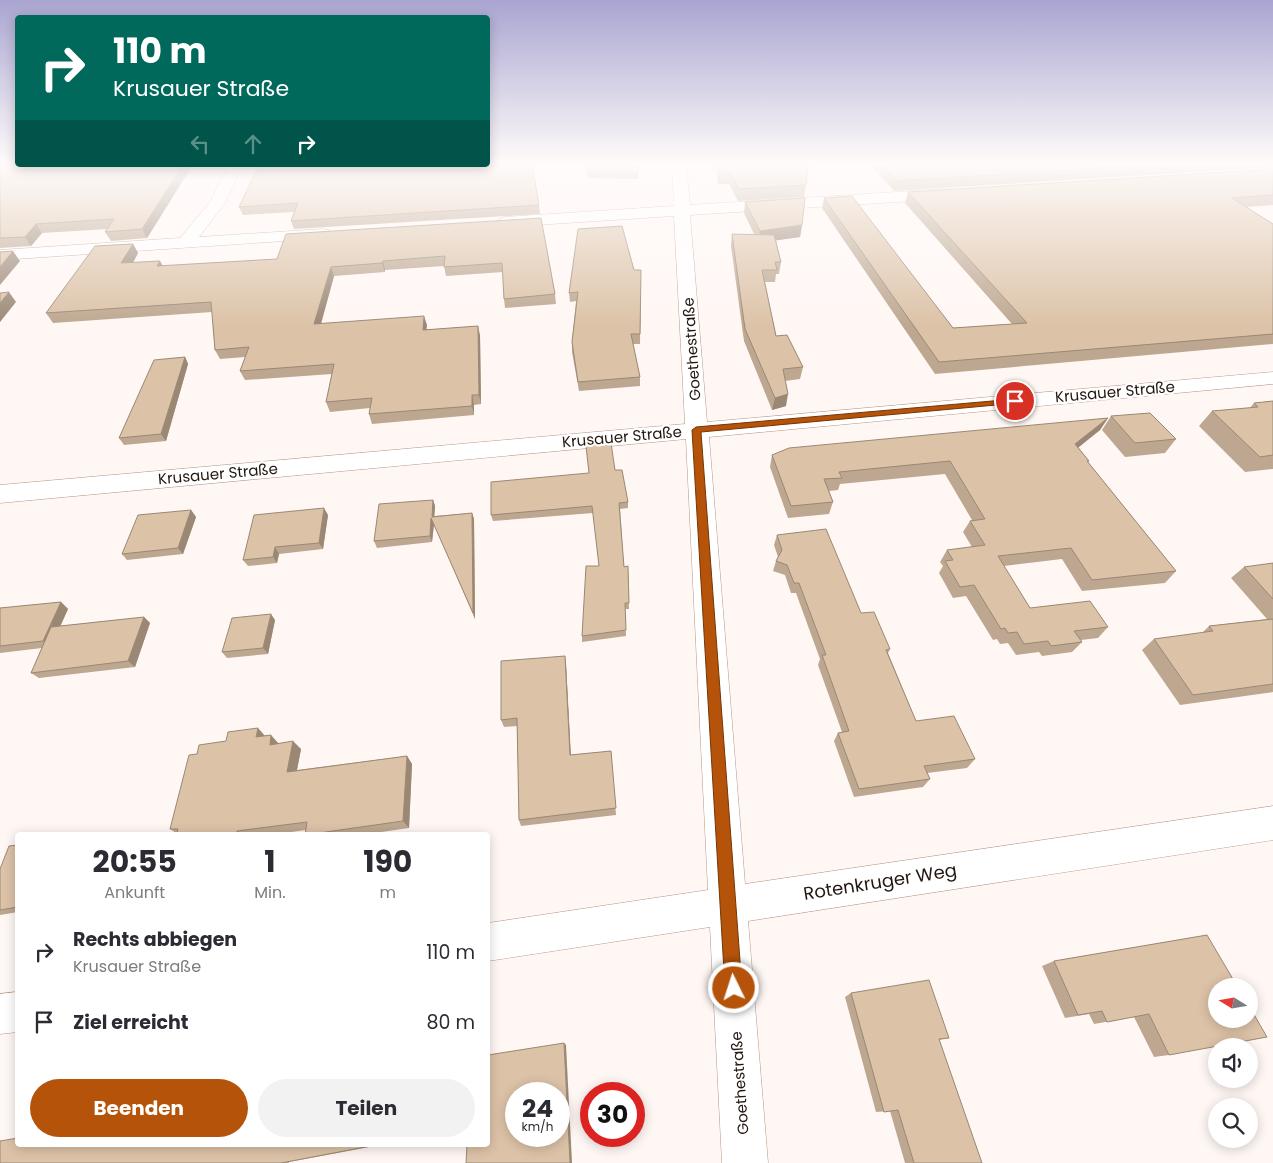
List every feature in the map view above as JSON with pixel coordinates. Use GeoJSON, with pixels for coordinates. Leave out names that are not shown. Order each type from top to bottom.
{"type":"FeatureCollection","features":[{"type":"Feature","properties":{"kind":"street"},"geometry":{"type":"LineString","coordinates":[[186,242],[205,218]]}},
{"type":"Feature","properties":{"kind":"street"},"geometry":{"type":"LineString","coordinates":[[484,224],[572,218]]}},
{"type":"Feature","properties":{"kind":"street","name":"Goethestraße"},"geometry":{"type":"LineString","coordinates":[[683,218],[745,1163]]}},
{"type":"Feature","properties":{"kind":"street"},"geometry":{"type":"LineString","coordinates":[[0,255],[340,233]]}},
{"type":"Feature","properties":{"kind":"street","name":"Krusauer Straße"},"geometry":{"type":"LineString","coordinates":[[0,494],[1273,378]]}},
{"type":"Feature","properties":{"kind":"street","name":"Rotenkruger Weg"},"geometry":{"type":"LineString","coordinates":[[490,942],[1273,824]]}},
{"type":"Feature","properties":{"kind":"street"},"geometry":{"type":"LineString","coordinates":[[0,1014],[15,1012]]}},
{"type":"Feature","properties":{"kind":"building"},"geometry":{"type":"Polygon","coordinates":[[[0,218],[149,218],[142,229],[105,232],[114,219],[36,224],[25,237],[0,238],[0,218]]]}},
{"type":"Feature","properties":{"kind":"building"},"geometry":{"type":"Polygon","coordinates":[[[292,218],[333,218],[291,221],[292,218]]]}},
{"type":"Feature","properties":{"kind":"building"},"geometry":{"type":"Polygon","coordinates":[[[541,218],[555,294],[504,299],[502,263],[444,267],[445,256],[331,267],[314,324],[424,316],[423,330],[478,326],[479,395],[472,395],[472,406],[369,414],[372,398],[326,402],[334,364],[240,371],[249,347],[215,350],[211,302],[46,313],[95,246],[133,244],[121,263],[160,261],[157,266],[277,259],[286,234],[541,218]]]}},
{"type":"Feature","properties":{"kind":"building"},"geometry":{"type":"Polygon","coordinates":[[[753,218],[803,218],[802,225],[760,231],[753,218]]]}},
{"type":"Feature","properties":{"kind":"building"},"geometry":{"type":"Polygon","coordinates":[[[838,218],[869,218],[953,328],[1027,323],[932,218],[1264,218],[1273,224],[1273,334],[939,362],[838,218]]]}},
{"type":"Feature","properties":{"kind":"building"},"geometry":{"type":"Polygon","coordinates":[[[622,226],[634,270],[641,270],[640,334],[631,334],[640,377],[578,382],[572,342],[578,292],[569,293],[578,229],[622,226]]]}},
{"type":"Feature","properties":{"kind":"building"},"geometry":{"type":"Polygon","coordinates":[[[732,234],[774,235],[781,262],[775,262],[777,270],[762,270],[776,336],[787,335],[803,367],[783,369],[788,394],[775,398],[745,329],[732,234]]]}},
{"type":"Feature","properties":{"kind":"building"},"geometry":{"type":"Polygon","coordinates":[[[13,251],[0,267],[0,252],[13,251]]]}},
{"type":"Feature","properties":{"kind":"building"},"geometry":{"type":"Polygon","coordinates":[[[9,292],[0,303],[0,293],[9,292]]]}},
{"type":"Feature","properties":{"kind":"building"},"geometry":{"type":"Polygon","coordinates":[[[185,357],[161,434],[119,438],[154,360],[185,357]]]}},
{"type":"Feature","properties":{"kind":"building"},"geometry":{"type":"Polygon","coordinates":[[[1273,401],[1273,455],[1260,457],[1212,411],[1258,407],[1254,403],[1273,401]]]}},
{"type":"Feature","properties":{"kind":"building"},"geometry":{"type":"Polygon","coordinates":[[[1150,413],[1176,439],[1135,443],[1111,416],[1150,413]]]}},
{"type":"Feature","properties":{"kind":"building"},"geometry":{"type":"Polygon","coordinates":[[[1108,418],[1075,444],[1176,571],[1092,580],[1071,548],[998,556],[1030,608],[1090,601],[1108,627],[1074,631],[1082,642],[1051,646],[1048,641],[1024,644],[1017,632],[1008,633],[1005,628],[1001,629],[974,585],[960,587],[945,561],[953,560],[947,550],[985,545],[970,521],[985,519],[950,461],[839,472],[842,478],[824,479],[833,502],[791,506],[772,455],[789,448],[1108,418]]]}},
{"type":"Feature","properties":{"kind":"building"},"geometry":{"type":"Polygon","coordinates":[[[611,443],[615,470],[622,470],[628,502],[619,503],[624,567],[628,566],[629,603],[625,603],[626,630],[582,636],[586,566],[599,566],[592,506],[491,515],[491,482],[589,473],[586,446],[611,443]]]}},
{"type":"Feature","properties":{"kind":"building"},"geometry":{"type":"Polygon","coordinates":[[[433,500],[432,517],[472,513],[473,613],[431,518],[430,536],[374,541],[379,504],[433,500]]]}},
{"type":"Feature","properties":{"kind":"building"},"geometry":{"type":"Polygon","coordinates":[[[324,508],[319,543],[275,547],[273,557],[243,560],[254,515],[324,508]]]}},
{"type":"Feature","properties":{"kind":"building"},"geometry":{"type":"Polygon","coordinates":[[[191,510],[178,548],[122,554],[138,515],[191,510]]]}},
{"type":"Feature","properties":{"kind":"building"},"geometry":{"type":"Polygon","coordinates":[[[826,529],[861,613],[874,612],[890,649],[886,650],[916,721],[954,716],[975,759],[924,766],[930,779],[859,789],[838,733],[849,731],[822,655],[826,655],[799,583],[794,583],[787,565],[776,561],[782,550],[777,535],[826,529]]]}},
{"type":"Feature","properties":{"kind":"building"},"geometry":{"type":"Polygon","coordinates":[[[1273,563],[1273,599],[1244,567],[1273,563]]]}},
{"type":"Feature","properties":{"kind":"building"},"geometry":{"type":"Polygon","coordinates":[[[61,602],[43,641],[0,646],[0,608],[61,602]]]}},
{"type":"Feature","properties":{"kind":"building"},"geometry":{"type":"Polygon","coordinates":[[[271,614],[263,648],[222,652],[232,618],[271,614]]]}},
{"type":"Feature","properties":{"kind":"building"},"geometry":{"type":"Polygon","coordinates":[[[144,617],[128,661],[31,673],[51,627],[144,617]]]}},
{"type":"Feature","properties":{"kind":"building"},"geometry":{"type":"Polygon","coordinates":[[[1273,619],[1273,684],[1193,695],[1154,639],[1213,631],[1209,626],[1273,619]]]}},
{"type":"Feature","properties":{"kind":"building"},"geometry":{"type":"Polygon","coordinates":[[[565,656],[570,755],[611,751],[616,808],[519,820],[517,718],[501,720],[501,661],[565,656]]]}},
{"type":"Feature","properties":{"kind":"building"},"geometry":{"type":"Polygon","coordinates":[[[258,728],[256,737],[271,735],[270,745],[293,741],[287,772],[407,756],[403,821],[326,832],[305,832],[307,822],[237,832],[177,832],[178,829],[170,829],[189,755],[197,754],[199,745],[226,741],[228,732],[258,728]]]}},
{"type":"Feature","properties":{"kind":"building"},"geometry":{"type":"Polygon","coordinates":[[[15,845],[15,908],[0,910],[0,869],[9,846],[15,845]]]}},
{"type":"Feature","properties":{"kind":"building"},"geometry":{"type":"Polygon","coordinates":[[[1207,935],[1232,978],[1208,978],[1208,1028],[1258,1028],[1258,1022],[1267,1037],[1258,1039],[1208,1038],[1208,1048],[1169,1055],[1149,1014],[1107,1022],[1102,1011],[1078,1015],[1054,961],[1207,935]]]}},
{"type":"Feature","properties":{"kind":"building"},"geometry":{"type":"Polygon","coordinates":[[[929,980],[949,1038],[939,1039],[982,1163],[914,1163],[898,1110],[884,1112],[851,993],[929,980]]]}},
{"type":"Feature","properties":{"kind":"building"},"geometry":{"type":"Polygon","coordinates":[[[564,1043],[566,1082],[505,1082],[505,1147],[569,1147],[570,1163],[466,1163],[467,1147],[490,1147],[490,1055],[564,1043]]]}},
{"type":"Feature","properties":{"kind":"building"},"geometry":{"type":"Polygon","coordinates":[[[15,1138],[15,1147],[365,1147],[281,1163],[0,1163],[0,1141],[15,1138]]]}},
{"type":"Feature","properties":{"kind":"route"},"geometry":{"type":"LineString","coordinates":[[734,988],[696,430],[1015,401]]}}]}
